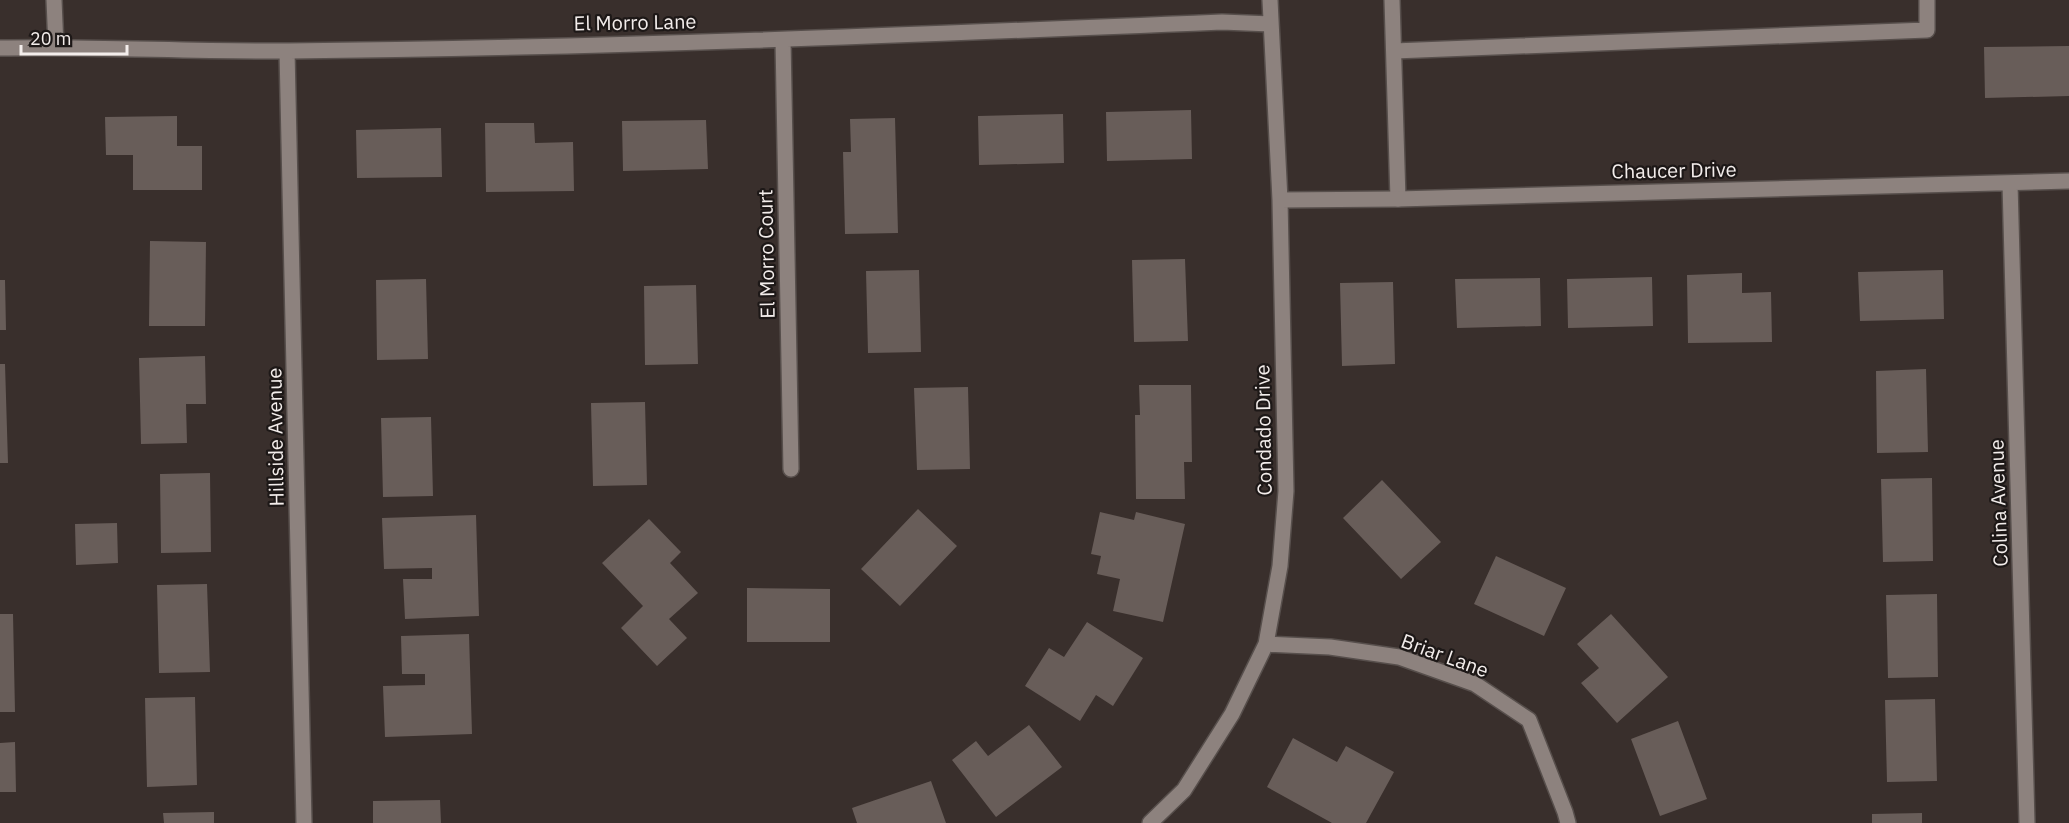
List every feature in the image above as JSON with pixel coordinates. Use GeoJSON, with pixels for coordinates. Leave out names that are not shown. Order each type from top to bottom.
{"type":"FeatureCollection","features":[{"type":"Feature","properties":{"kind":"street"},"geometry":{"type":"LineString","coordinates":[[54,0],[56,47]]}},
{"type":"Feature","properties":{"kind":"street","name":"Condado Drive"},"geometry":{"type":"LineString","coordinates":[[1150,823],[1184,789],[1232,714],[1266,644],[1280,566],[1286,490],[1280,200],[1270,0]]}},
{"type":"Feature","properties":{"kind":"street"},"geometry":{"type":"LineString","coordinates":[[1392,0],[1398,199]]}},
{"type":"Feature","properties":{"kind":"street"},"geometry":{"type":"LineString","coordinates":[[1394,51],[1927,30],[1927,0]]}},
{"type":"Feature","properties":{"kind":"street","name":"El Morro Lane"},"geometry":{"type":"LineString","coordinates":[[0,48],[287,51],[783,40],[1222,22],[1270,24]]}},
{"type":"Feature","properties":{"kind":"street","name":"El Morro Court"},"geometry":{"type":"LineString","coordinates":[[783,40],[791,469]]}},
{"type":"Feature","properties":{"kind":"street","name":"Hillside Avenue"},"geometry":{"type":"LineString","coordinates":[[287,51],[304,823]]}},
{"type":"Feature","properties":{"kind":"street","name":"Chaucer Drive"},"geometry":{"type":"LineString","coordinates":[[1280,200],[1398,199],[2069,181]]}},
{"type":"Feature","properties":{"kind":"street","name":"Colina Avenue"},"geometry":{"type":"LineString","coordinates":[[2010,183],[2027,823]]}},
{"type":"Feature","properties":{"kind":"street","name":"Briar Lane"},"geometry":{"type":"LineString","coordinates":[[1266,644],[1330,646],[1399,657],[1475,684],[1529,720],[1568,823]]}},
{"type":"Feature","properties":{"kind":"building"},"geometry":{"type":"Polygon","coordinates":[[[2069,46],[2069,96],[1985,98],[1984,47],[2069,46]]]}},
{"type":"Feature","properties":{"kind":"building"},"geometry":{"type":"Polygon","coordinates":[[[1191,110],[1192,159],[1107,161],[1106,112],[1191,110]]]}},
{"type":"Feature","properties":{"kind":"building"},"geometry":{"type":"Polygon","coordinates":[[[1063,114],[1064,163],[979,165],[978,116],[1063,114]]]}},
{"type":"Feature","properties":{"kind":"building"},"geometry":{"type":"Polygon","coordinates":[[[177,116],[177,146],[202,146],[202,190],[133,190],[133,155],[106,155],[105,117],[177,116]]]}},
{"type":"Feature","properties":{"kind":"building"},"geometry":{"type":"Polygon","coordinates":[[[895,118],[898,233],[845,234],[843,152],[851,152],[850,119],[895,118]]]}},
{"type":"Feature","properties":{"kind":"building"},"geometry":{"type":"Polygon","coordinates":[[[706,120],[708,169],[623,171],[622,121],[706,120]]]}},
{"type":"Feature","properties":{"kind":"building"},"geometry":{"type":"Polygon","coordinates":[[[485,123],[534,123],[535,143],[573,142],[574,191],[486,192],[485,123]]]}},
{"type":"Feature","properties":{"kind":"building"},"geometry":{"type":"Polygon","coordinates":[[[441,128],[442,177],[357,178],[356,130],[441,128]]]}},
{"type":"Feature","properties":{"kind":"building"},"geometry":{"type":"Polygon","coordinates":[[[150,241],[206,242],[205,326],[149,326],[150,241]]]}},
{"type":"Feature","properties":{"kind":"building"},"geometry":{"type":"Polygon","coordinates":[[[1185,259],[1188,341],[1134,342],[1132,260],[1185,259]]]}},
{"type":"Feature","properties":{"kind":"building"},"geometry":{"type":"Polygon","coordinates":[[[919,270],[921,352],[868,353],[866,271],[919,270]]]}},
{"type":"Feature","properties":{"kind":"building"},"geometry":{"type":"Polygon","coordinates":[[[1943,270],[1944,319],[1860,321],[1858,272],[1943,270]]]}},
{"type":"Feature","properties":{"kind":"building"},"geometry":{"type":"Polygon","coordinates":[[[1742,273],[1742,293],[1771,292],[1772,342],[1688,343],[1687,275],[1742,273]]]}},
{"type":"Feature","properties":{"kind":"building"},"geometry":{"type":"Polygon","coordinates":[[[1652,277],[1653,326],[1568,328],[1567,279],[1652,277]]]}},
{"type":"Feature","properties":{"kind":"building"},"geometry":{"type":"Polygon","coordinates":[[[1540,278],[1541,326],[1457,328],[1455,279],[1540,278]]]}},
{"type":"Feature","properties":{"kind":"building"},"geometry":{"type":"Polygon","coordinates":[[[426,279],[428,359],[377,360],[376,280],[426,279]]]}},
{"type":"Feature","properties":{"kind":"building"},"geometry":{"type":"Polygon","coordinates":[[[0,280],[5,280],[6,330],[0,330],[0,280]]]}},
{"type":"Feature","properties":{"kind":"building"},"geometry":{"type":"Polygon","coordinates":[[[1393,282],[1395,364],[1342,366],[1340,283],[1393,282]]]}},
{"type":"Feature","properties":{"kind":"building"},"geometry":{"type":"Polygon","coordinates":[[[696,285],[698,364],[645,365],[644,286],[696,285]]]}},
{"type":"Feature","properties":{"kind":"building"},"geometry":{"type":"Polygon","coordinates":[[[205,356],[206,404],[186,404],[187,443],[141,444],[139,358],[205,356]]]}},
{"type":"Feature","properties":{"kind":"building"},"geometry":{"type":"Polygon","coordinates":[[[0,364],[5,364],[8,463],[0,463],[0,364]]]}},
{"type":"Feature","properties":{"kind":"building"},"geometry":{"type":"Polygon","coordinates":[[[1926,369],[1928,452],[1877,453],[1876,371],[1926,369]]]}},
{"type":"Feature","properties":{"kind":"building"},"geometry":{"type":"Polygon","coordinates":[[[1139,385],[1191,385],[1192,462],[1184,462],[1185,499],[1136,499],[1135,415],[1140,415],[1139,385]]]}},
{"type":"Feature","properties":{"kind":"building"},"geometry":{"type":"Polygon","coordinates":[[[968,387],[970,469],[917,470],[914,388],[968,387]]]}},
{"type":"Feature","properties":{"kind":"building"},"geometry":{"type":"Polygon","coordinates":[[[645,402],[647,485],[593,486],[591,403],[645,402]]]}},
{"type":"Feature","properties":{"kind":"building"},"geometry":{"type":"Polygon","coordinates":[[[431,417],[433,496],[383,497],[381,418],[431,417]]]}},
{"type":"Feature","properties":{"kind":"building"},"geometry":{"type":"Polygon","coordinates":[[[210,473],[211,552],[161,553],[160,474],[210,473]]]}},
{"type":"Feature","properties":{"kind":"building"},"geometry":{"type":"Polygon","coordinates":[[[1932,478],[1933,561],[1883,562],[1881,479],[1932,478]]]}},
{"type":"Feature","properties":{"kind":"building"},"geometry":{"type":"Polygon","coordinates":[[[1382,480],[1441,542],[1401,579],[1343,518],[1382,480]]]}},
{"type":"Feature","properties":{"kind":"building"},"geometry":{"type":"Polygon","coordinates":[[[918,509],[957,546],[900,606],[861,569],[918,509]]]}},
{"type":"Feature","properties":{"kind":"building"},"geometry":{"type":"Polygon","coordinates":[[[1100,512],[1134,520],[1136,512],[1185,524],[1163,622],[1113,611],[1120,579],[1097,574],[1101,556],[1091,554],[1100,512]]]}},
{"type":"Feature","properties":{"kind":"building"},"geometry":{"type":"Polygon","coordinates":[[[476,515],[479,616],[405,619],[403,579],[432,579],[432,568],[384,569],[382,518],[476,515]]]}},
{"type":"Feature","properties":{"kind":"building"},"geometry":{"type":"Polygon","coordinates":[[[649,519],[681,552],[670,563],[698,593],[669,619],[687,638],[657,666],[621,628],[643,606],[602,563],[649,519]]]}},
{"type":"Feature","properties":{"kind":"building"},"geometry":{"type":"Polygon","coordinates":[[[117,523],[118,563],[76,565],[75,524],[117,523]]]}},
{"type":"Feature","properties":{"kind":"building"},"geometry":{"type":"Polygon","coordinates":[[[1496,556],[1566,588],[1544,636],[1474,604],[1496,556]]]}},
{"type":"Feature","properties":{"kind":"building"},"geometry":{"type":"Polygon","coordinates":[[[207,584],[210,672],[159,673],[157,585],[207,584]]]}},
{"type":"Feature","properties":{"kind":"building"},"geometry":{"type":"Polygon","coordinates":[[[747,588],[830,589],[830,642],[747,642],[747,588]]]}},
{"type":"Feature","properties":{"kind":"building"},"geometry":{"type":"Polygon","coordinates":[[[1937,594],[1938,677],[1888,678],[1886,595],[1937,594]]]}},
{"type":"Feature","properties":{"kind":"building"},"geometry":{"type":"Polygon","coordinates":[[[0,614],[13,614],[15,712],[0,712],[0,614]]]}},
{"type":"Feature","properties":{"kind":"building"},"geometry":{"type":"Polygon","coordinates":[[[1611,614],[1668,677],[1617,723],[1581,683],[1599,668],[1577,644],[1611,614]]]}},
{"type":"Feature","properties":{"kind":"building"},"geometry":{"type":"Polygon","coordinates":[[[1087,622],[1143,658],[1113,706],[1096,695],[1080,721],[1025,686],[1049,648],[1064,657],[1087,622]]]}},
{"type":"Feature","properties":{"kind":"building"},"geometry":{"type":"Polygon","coordinates":[[[469,634],[472,734],[385,737],[383,686],[425,685],[425,674],[402,674],[401,636],[469,634]]]}},
{"type":"Feature","properties":{"kind":"building"},"geometry":{"type":"Polygon","coordinates":[[[195,697],[197,785],[147,787],[145,698],[195,697]]]}},
{"type":"Feature","properties":{"kind":"building"},"geometry":{"type":"Polygon","coordinates":[[[1935,699],[1937,781],[1887,782],[1885,700],[1935,699]]]}},
{"type":"Feature","properties":{"kind":"building"},"geometry":{"type":"Polygon","coordinates":[[[1678,721],[1707,799],[1660,816],[1631,739],[1678,721]]]}},
{"type":"Feature","properties":{"kind":"building"},"geometry":{"type":"Polygon","coordinates":[[[1029,725],[1062,767],[996,817],[952,760],[976,741],[988,756],[1029,725]]]}},
{"type":"Feature","properties":{"kind":"building"},"geometry":{"type":"Polygon","coordinates":[[[1293,738],[1337,762],[1346,746],[1394,772],[1366,823],[1332,823],[1267,787],[1293,738]]]}},
{"type":"Feature","properties":{"kind":"building"},"geometry":{"type":"Polygon","coordinates":[[[15,742],[16,792],[0,792],[0,743],[15,742]]]}},
{"type":"Feature","properties":{"kind":"building"},"geometry":{"type":"Polygon","coordinates":[[[931,781],[946,823],[857,823],[852,808],[931,781]]]}},
{"type":"Feature","properties":{"kind":"building"},"geometry":{"type":"Polygon","coordinates":[[[440,800],[441,823],[373,823],[373,801],[440,800]]]}},
{"type":"Feature","properties":{"kind":"building"},"geometry":{"type":"Polygon","coordinates":[[[214,812],[214,823],[164,823],[163,813],[214,812]]]}},
{"type":"Feature","properties":{"kind":"building"},"geometry":{"type":"Polygon","coordinates":[[[1922,813],[1922,823],[1872,823],[1872,814],[1922,813]]]}}]}
